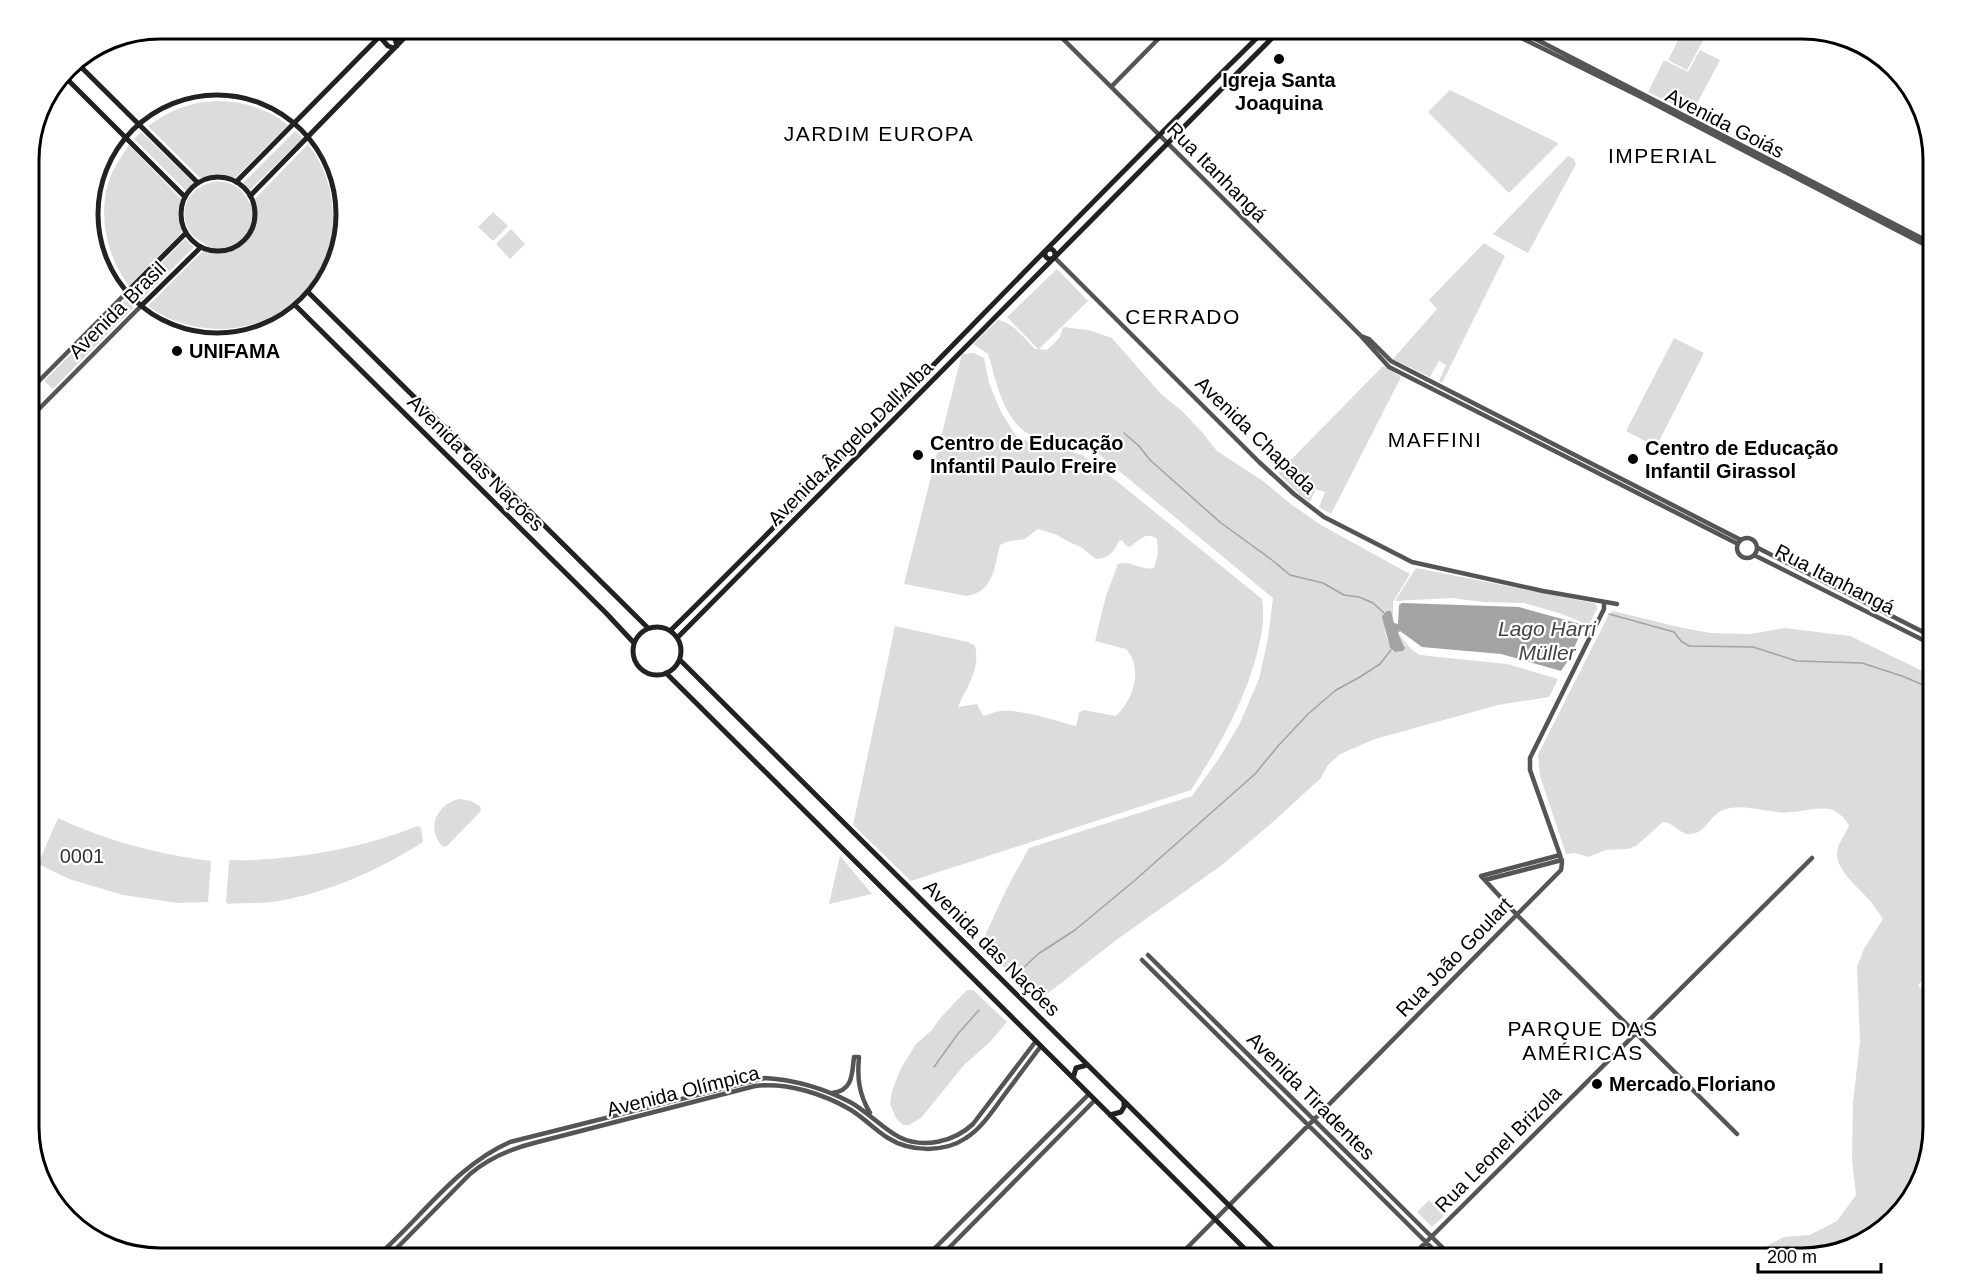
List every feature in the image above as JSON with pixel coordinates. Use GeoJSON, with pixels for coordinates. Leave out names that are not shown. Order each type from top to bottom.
{"type":"FeatureCollection","features":[{"type":"Feature","properties":{"kind":"main road"},"geometry":{"type":"LineString","coordinates":[[236,182],[378,39]]}},
{"type":"Feature","properties":{"kind":"main road"},"geometry":{"type":"LineString","coordinates":[[382,39],[388,46],[396,47]]}},
{"type":"Feature","properties":{"kind":"main road"},"geometry":{"type":"LineString","coordinates":[[395,39],[396,47]]}},
{"type":"Feature","properties":{"kind":"main road"},"geometry":{"type":"LineString","coordinates":[[250,196],[404,39]]}},
{"type":"Feature","properties":{"kind":"main road"},"geometry":{"type":"LineString","coordinates":[[1159,136],[1256,39]]}},
{"type":"Feature","properties":{"kind":"main road"},"geometry":{"type":"LineString","coordinates":[[1167,144],[1270,39]]}},
{"type":"Feature","properties":{"kind":"main road"},"geometry":{"type":"LineString","coordinates":[[82,68],[198,183]]}},
{"type":"Feature","properties":{"kind":"main road"},"geometry":{"type":"LineString","coordinates":[[69,81],[185,196]]}},
{"type":"Feature","properties":{"kind":"main road"},"geometry":{"type":"LineString","coordinates":[[208,96],[249,99],[295,122],[309,135],[328,168],[333,182],[337,214],[330,253],[322,271],[308,292],[295,305],[271,321],[255,328],[218,333],[183,328],[163,320],[141,306],[115,276],[106,259],[100,241],[97,215],[101,184],[107,165],[125,137],[138,124],[167,105],[208,96]]}},
{"type":"Feature","properties":{"kind":"main road","name":"Avenida Ângelo Dall'Alba"},"geometry":{"type":"LineString","coordinates":[[671,630],[1159,136]]}},
{"type":"Feature","properties":{"kind":"main road","name":"Avenida Ângelo Dall'Alba"},"geometry":{"type":"LineString","coordinates":[[678,637],[1167,144]]}},
{"type":"Feature","properties":{"kind":"main road"},"geometry":{"type":"LineString","coordinates":[[219,177],[236,182],[250,196],[254,206],[253,227],[244,241],[235,248],[212,251],[201,247],[186,234],[181,222],[181,209],[185,196],[198,183],[210,178],[219,177]]}},
{"type":"Feature","properties":{"kind":"main road","name":"Avenida Brasil"},"geometry":{"type":"LineString","coordinates":[[127,292],[186,234]]}},
{"type":"Feature","properties":{"kind":"main road","name":"Avenida Brasil"},"geometry":{"type":"LineString","coordinates":[[141,306],[201,247]]}},
{"type":"Feature","properties":{"kind":"main road"},"geometry":{"type":"LineString","coordinates":[[1047,250],[1045,253],[1047,257],[1054,257]]}},
{"type":"Feature","properties":{"kind":"main road","name":"Avenida das Nações"},"geometry":{"type":"LineString","coordinates":[[308,292],[648,628]]}},
{"type":"Feature","properties":{"kind":"main road","name":"Avenida das Nações"},"geometry":{"type":"LineString","coordinates":[[295,305],[634,643]]}},
{"type":"Feature","properties":{"kind":"main road"},"geometry":{"type":"LineString","coordinates":[[660,626],[671,630],[678,637],[682,648],[680,660],[672,670],[666,673],[658,675],[643,670],[634,658],[634,643],[639,634],[648,628],[660,626]]}},
{"type":"Feature","properties":{"kind":"main road","name":"Avenida das Nações"},"geometry":{"type":"LineString","coordinates":[[680,660],[1272,1248]]}},
{"type":"Feature","properties":{"kind":"main road","name":"Avenida das Nações"},"geometry":{"type":"LineString","coordinates":[[666,673],[1244,1248]]}},
{"type":"Feature","properties":{"kind":"main road"},"geometry":{"type":"LineString","coordinates":[[1073,1078],[1076,1068],[1087,1065]]}},
{"type":"Feature","properties":{"kind":"main road"},"geometry":{"type":"LineString","coordinates":[[1110,1115],[1123,1110],[1124,1101]]}},
{"type":"Feature","properties":{"kind":"street","name":"Rua Itanhangá"},"geometry":{"type":"LineString","coordinates":[[1063,39],[1361,336],[1369,339],[1391,361],[1739,542]]}},
{"type":"Feature","properties":{"kind":"street"},"geometry":{"type":"LineString","coordinates":[[1111,87],[1158,39]]}},
{"type":"Feature","properties":{"kind":"street","name":"Avenida Goiás"},"geometry":{"type":"LineString","coordinates":[[1523,39],[1641,97],[1923,243]]}},
{"type":"Feature","properties":{"kind":"street","name":"Avenida Goiás"},"geometry":{"type":"LineString","coordinates":[[1535,39],[1923,238]]}},
{"type":"Feature","properties":{"kind":"street","name":"Avenida Chapada"},"geometry":{"type":"LineString","coordinates":[[1054,257],[1256,458],[1294,494],[1324,516],[1412,562],[1617,604],[1604,609]]}},
{"type":"Feature","properties":{"kind":"street","name":"Avenida Brasil"},"geometry":{"type":"LineString","coordinates":[[39,382],[127,292]]}},
{"type":"Feature","properties":{"kind":"street","name":"Avenida Brasil"},"geometry":{"type":"LineString","coordinates":[[39,409],[141,306]]}},
{"type":"Feature","properties":{"kind":"street"},"geometry":{"type":"LineString","coordinates":[[1751,538],[1756,542],[1758,548],[1754,555],[1748,558],[1741,556],[1738,552],[1739,542],[1751,538]]}},
{"type":"Feature","properties":{"kind":"street","name":"Rua Itanhangá"},"geometry":{"type":"LineString","coordinates":[[1758,548],[1923,631]]}},
{"type":"Feature","properties":{"kind":"street","name":"Rua Itanhangá"},"geometry":{"type":"LineString","coordinates":[[1754,555],[1923,640]]}},
{"type":"Feature","properties":{"kind":"street"},"geometry":{"type":"LineString","coordinates":[[1597,601],[1600,606],[1598,619]]}},
{"type":"Feature","properties":{"kind":"street"},"geometry":{"type":"LineString","coordinates":[[1604,602],[1604,609],[1530,758],[1530,770],[1561,858],[1483,878],[1517,915],[1737,1134]]}},
{"type":"Feature","properties":{"kind":"street","name":"Rua João Goulart"},"geometry":{"type":"LineString","coordinates":[[1187,1248],[1561,870],[1561,858]]}},
{"type":"Feature","properties":{"kind":"street","name":"Rua Leonel Brizola"},"geometry":{"type":"LineString","coordinates":[[1420,1248],[1812,858]]}},
{"type":"Feature","properties":{"kind":"street","name":"Avenida Tiradentes"},"geometry":{"type":"LineString","coordinates":[[1148,955],[1443,1248]]}},
{"type":"Feature","properties":{"kind":"street","name":"Avenida Tiradentes"},"geometry":{"type":"LineString","coordinates":[[1142,960],[1432,1248]]}},
{"type":"Feature","properties":{"kind":"street","name":"Avenida Olímpica"},"geometry":{"type":"LineString","coordinates":[[385,1248],[471,1165],[495,1148],[510,1142],[765,1078],[793,1081],[831,1093],[871,1115],[898,1137],[910,1141],[937,1142],[961,1134],[980,1117],[1038,1044]]}},
{"type":"Feature","properties":{"kind":"street","name":"Avenida Olímpica"},"geometry":{"type":"LineString","coordinates":[[397,1248],[470,1174],[500,1154],[534,1143],[755,1086],[788,1087],[828,1099],[850,1110],[887,1138],[906,1146],[934,1148],[954,1144],[966,1139],[979,1127],[1038,1044]]}},
{"type":"Feature","properties":{"kind":"street","name":"Avenida Olímpica"},"geometry":{"type":"LineString","coordinates":[[831,1093],[844,1089],[851,1081],[856,1057],[859,1089],[871,1115]]}},
{"type":"Feature","properties":{"kind":"street"},"geometry":{"type":"LineString","coordinates":[[935,1248],[1089,1094]]}},
{"type":"Feature","properties":{"kind":"street"},"geometry":{"type":"LineString","coordinates":[[949,1248],[1095,1100]]}},
{"type":"Feature","properties":{"kind":"green space"},"geometry":{"type":"Polygon","coordinates":[[[1679,39],[1704,39],[1687,70],[1668,60],[1679,39]]]}},
{"type":"Feature","properties":{"kind":"green space"},"geometry":{"type":"Polygon","coordinates":[[[1700,50],[1720,60],[1692,113],[1648,92],[1664,60],[1688,72],[1700,50]]]}},
{"type":"Feature","properties":{"kind":"green space"},"geometry":{"type":"Polygon","coordinates":[[[1450,90],[1558,144],[1509,193],[1428,112],[1450,90]]]}},
{"type":"Feature","properties":{"kind":"green space"},"geometry":{"type":"Polygon","coordinates":[[[217,101],[236,102],[255,107],[288,125],[235,178],[220,174],[200,178],[148,126],[164,115],[181,108],[217,101]]]}},
{"type":"Feature","properties":{"kind":"green space"},"geometry":{"type":"Polygon","coordinates":[[[295,131],[303,138],[250,190],[243,183],[295,131]]]}},
{"type":"Feature","properties":{"kind":"green space"},"geometry":{"type":"Polygon","coordinates":[[[141,132],[194,183],[186,191],[134,139],[141,132]]]}},
{"type":"Feature","properties":{"kind":"green space"},"geometry":{"type":"Polygon","coordinates":[[[308,144],[325,174],[332,206],[331,237],[321,266],[304,292],[280,312],[251,325],[216,329],[180,323],[148,306],[208,246],[190,232],[185,217],[186,204],[193,193],[203,185],[216,182],[229,183],[241,190],[250,204],[308,144]]]}},
{"type":"Feature","properties":{"kind":"green space"},"geometry":{"type":"Polygon","coordinates":[[[129,145],[181,199],[178,214],[182,233],[129,286],[111,251],[104,213],[109,181],[129,145]]]}},
{"type":"Feature","properties":{"kind":"green space"},"geometry":{"type":"Polygon","coordinates":[[[1568,156],[1574,159],[1576,164],[1528,253],[1493,234],[1568,156]]]}},
{"type":"Feature","properties":{"kind":"green space"},"geometry":{"type":"Polygon","coordinates":[[[493,212],[508,226],[493,241],[478,227],[493,212]]]}},
{"type":"Feature","properties":{"kind":"green space"},"geometry":{"type":"Polygon","coordinates":[[[511,229],[525,244],[510,259],[496,244],[511,229]]]}},
{"type":"Feature","properties":{"kind":"green space"},"geometry":{"type":"Polygon","coordinates":[[[185,239],[194,247],[142,299],[133,291],[185,239]]]}},
{"type":"Feature","properties":{"kind":"green space"},"geometry":{"type":"Polygon","coordinates":[[[1484,243],[1505,256],[1442,383],[1439,381],[1446,365],[1439,361],[1430,377],[1393,359],[1437,309],[1429,300],[1484,243]]]}},
{"type":"Feature","properties":{"kind":"green space"},"geometry":{"type":"Polygon","coordinates":[[[1057,269],[1088,301],[1039,349],[1047,350],[1060,337],[1063,327],[1088,330],[1112,338],[1161,394],[1182,411],[1217,451],[1263,481],[1321,525],[1410,574],[1393,602],[1393,620],[1391,611],[1385,625],[1391,650],[1403,651],[1405,646],[1398,633],[1412,650],[1420,655],[1507,664],[1558,679],[1549,697],[1498,705],[1375,739],[1340,754],[1328,765],[1321,778],[1222,865],[1119,938],[1038,1001],[983,946],[982,942],[1029,848],[1192,796],[1218,760],[1239,725],[1259,679],[1268,638],[1273,598],[1090,447],[1044,440],[1020,428],[1012,418],[1000,393],[988,354],[973,344],[998,320],[1014,328],[1035,349],[1038,349],[1007,317],[1057,269]]]}},
{"type":"Feature","properties":{"kind":"green space"},"geometry":{"type":"Polygon","coordinates":[[[126,299],[134,307],[53,389],[44,381],[126,299]]]}},
{"type":"Feature","properties":{"kind":"green space"},"geometry":{"type":"Polygon","coordinates":[[[1674,338],[1704,353],[1656,447],[1626,431],[1674,338]]]}},
{"type":"Feature","properties":{"kind":"green space"},"geometry":{"type":"Polygon","coordinates":[[[974,353],[984,358],[989,383],[1000,410],[1016,436],[1040,447],[1082,455],[1119,483],[1262,599],[1262,626],[1252,672],[1238,707],[1221,741],[1191,790],[911,881],[853,825],[895,626],[968,642],[975,646],[974,671],[958,707],[977,704],[983,716],[999,711],[1019,712],[1076,726],[1079,713],[1083,710],[1116,716],[1127,702],[1135,675],[1131,657],[1126,649],[1095,641],[1106,596],[1118,564],[1127,563],[1149,569],[1154,568],[1158,554],[1157,539],[1146,536],[1130,547],[1126,546],[1122,540],[1119,541],[1110,554],[1096,559],[1081,547],[1055,534],[1038,529],[1025,539],[1000,545],[988,584],[976,593],[967,596],[904,584],[962,354],[974,353]]]}},
{"type":"Feature","properties":{"kind":"green space"},"geometry":{"type":"Polygon","coordinates":[[[1383,366],[1401,377],[1331,514],[1319,507],[1325,492],[1316,489],[1310,502],[1278,473],[1383,366]]]}},
{"type":"Feature","properties":{"kind":"green space"},"geometry":{"type":"Polygon","coordinates":[[[1416,568],[1594,603],[1597,609],[1588,627],[1562,614],[1524,603],[1483,602],[1452,598],[1395,601],[1416,568]]]}},
{"type":"Feature","properties":{"kind":"green space"},"geometry":{"type":"Polygon","coordinates":[[[1613,611],[1710,633],[1751,634],[1784,628],[1850,636],[1923,671],[1923,979],[1918,986],[1923,990],[1923,1135],[1921,1151],[1911,1181],[1893,1207],[1869,1228],[1841,1242],[1818,1247],[1763,1248],[1784,1237],[1810,1235],[1837,1221],[1856,1195],[1852,1159],[1853,1102],[1860,1042],[1857,967],[1864,949],[1883,919],[1872,903],[1844,873],[1837,859],[1838,849],[1849,825],[1838,813],[1828,809],[1775,812],[1740,807],[1719,812],[1696,833],[1684,833],[1663,822],[1636,846],[1628,849],[1606,850],[1588,857],[1575,853],[1566,854],[1540,776],[1538,755],[1609,614],[1613,611]]]}},
{"type":"Feature","properties":{"kind":"green space"},"geometry":{"type":"Polygon","coordinates":[[[460,799],[480,806],[481,811],[447,846],[443,847],[435,832],[436,818],[445,806],[460,799]]]}},
{"type":"Feature","properties":{"kind":"green space","name":"0001"},"geometry":{"type":"Polygon","coordinates":[[[58,818],[133,846],[211,861],[208,902],[178,903],[123,895],[69,879],[39,864],[58,818]]]}},
{"type":"Feature","properties":{"kind":"green space"},"geometry":{"type":"Polygon","coordinates":[[[418,826],[421,828],[423,842],[386,863],[345,882],[303,896],[282,900],[261,903],[228,904],[226,902],[230,860],[275,859],[337,850],[378,840],[418,826]]]}},
{"type":"Feature","properties":{"kind":"green space"},"geometry":{"type":"Polygon","coordinates":[[[840,856],[872,894],[829,904],[840,856]]]}},
{"type":"Feature","properties":{"kind":"green space"},"geometry":{"type":"Polygon","coordinates":[[[967,990],[973,990],[1007,1022],[990,1042],[964,1065],[921,1118],[909,1125],[903,1125],[896,1118],[890,1104],[892,1091],[901,1068],[916,1044],[932,1030],[967,990]]]}},
{"type":"Feature","properties":{"kind":"green space"},"geometry":{"type":"Polygon","coordinates":[[[1429,1200],[1444,1216],[1432,1227],[1417,1212],[1429,1200]]]}},
{"type":"Feature","properties":{"kind":"water","name":"Lago Harri Müller"},"geometry":{"type":"Polygon","coordinates":[[[1402,603],[1519,607],[1580,624],[1583,628],[1561,671],[1501,654],[1422,647],[1400,631],[1398,633],[1405,648],[1403,651],[1395,652],[1390,648],[1382,616],[1387,611],[1391,611],[1394,623],[1398,624],[1399,605],[1402,603]]]}},
{"type":"Feature","properties":{"kind":"waterway"},"geometry":{"type":"LineString","coordinates":[[1124,433],[1150,460],[1221,523],[1290,575],[1323,583],[1344,595],[1359,597],[1373,603],[1384,613]]}},
{"type":"Feature","properties":{"kind":"waterway"},"geometry":{"type":"LineString","coordinates":[[1609,614],[1674,632],[1681,641],[1689,646],[1753,647],[1797,661],[1862,663],[1923,686]]}},
{"type":"Feature","properties":{"kind":"waterway"},"geometry":{"type":"LineString","coordinates":[[1019,972],[1038,954],[1075,930],[1134,881],[1255,774],[1308,714],[1336,690],[1380,664],[1391,650]]}},
{"type":"Feature","properties":{"kind":"waterway"},"geometry":{"type":"LineString","coordinates":[[934,1067],[979,1010]]}},
{"type":"Feature","properties":{"kind":"place","name":"Igreja Santa Joaquina"},"geometry":{"type":"Point","coordinates":[1279,59]}},
{"type":"Feature","properties":{"kind":"place","name":"UNIFAMA"},"geometry":{"type":"Point","coordinates":[177,351]}},
{"type":"Feature","properties":{"kind":"place","name":"Centro de Educação Infantil Paulo Freire"},"geometry":{"type":"Point","coordinates":[918,455]}},
{"type":"Feature","properties":{"kind":"place","name":"Centro de Educação Infantil Girassol"},"geometry":{"type":"Point","coordinates":[1633,459]}},
{"type":"Feature","properties":{"kind":"place","name":"Mercado Floriano"},"geometry":{"type":"Point","coordinates":[1597,1084]}},
{"type":"Feature","properties":{"kind":"district","name":"JARDIM EUROPA"},"geometry":{"type":"Point","coordinates":[879,134]}},
{"type":"Feature","properties":{"kind":"district","name":"IMPERIAL"},"geometry":{"type":"Point","coordinates":[1663,156]}},
{"type":"Feature","properties":{"kind":"district","name":"CERRADO"},"geometry":{"type":"Point","coordinates":[1183,317]}},
{"type":"Feature","properties":{"kind":"district","name":"MAFFINI"},"geometry":{"type":"Point","coordinates":[1435,440]}},
{"type":"Feature","properties":{"kind":"district","name":"PARQUE DAS AMÉRICAS"},"geometry":{"type":"Point","coordinates":[1583,1041]}}]}
